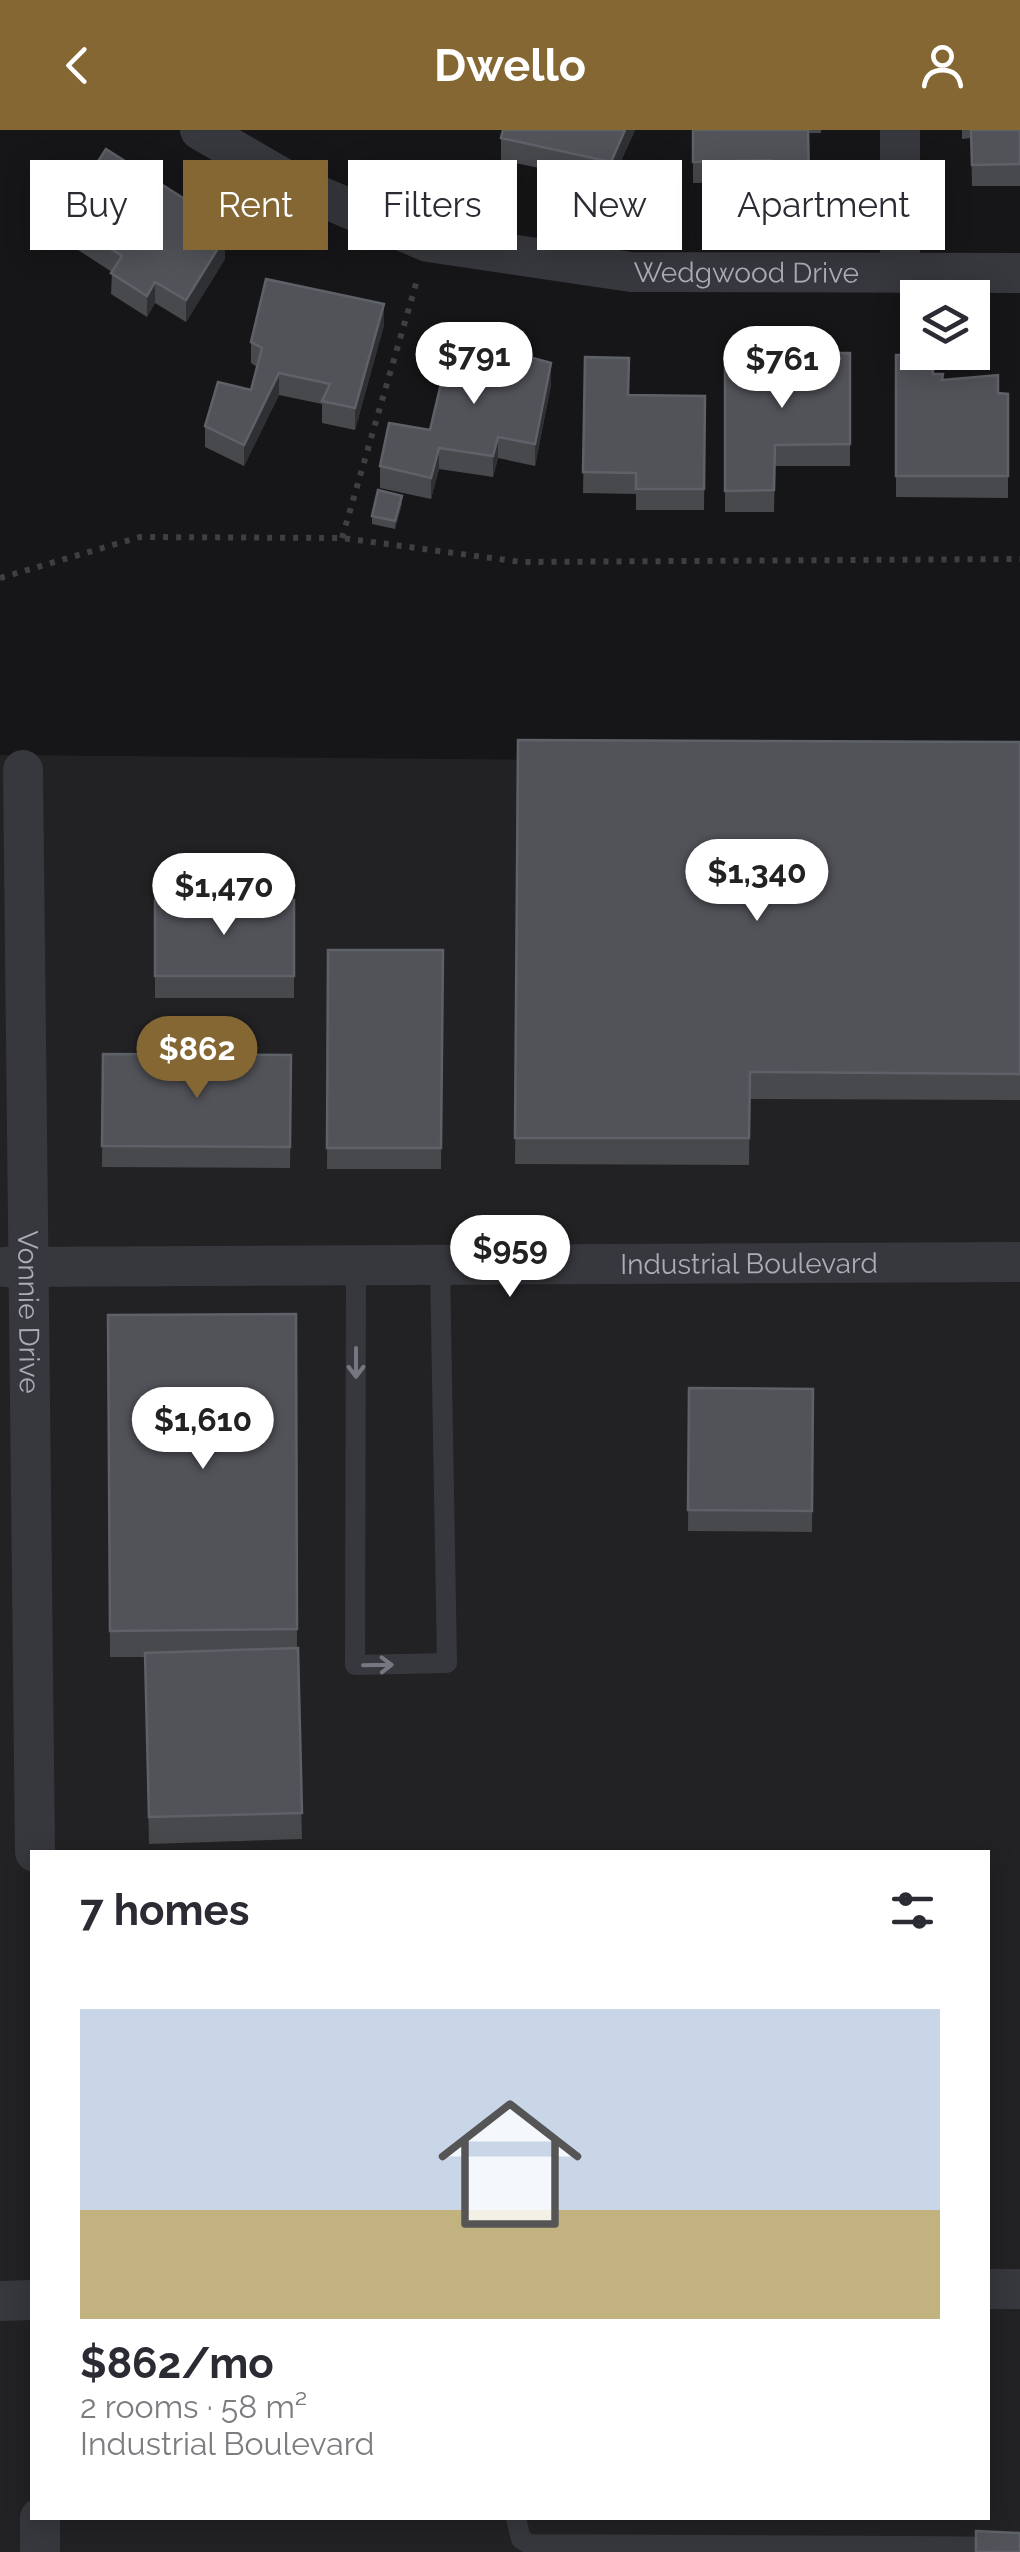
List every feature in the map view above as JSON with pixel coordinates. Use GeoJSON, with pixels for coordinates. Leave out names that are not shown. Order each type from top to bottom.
{"type":"FeatureCollection","features":[{"type":"Feature","properties":{"kind":"street","name":"Wedgwood Drive"},"geometry":{"type":"LineString","coordinates":[[200,130],[298,187],[348,208]]}},
{"type":"Feature","properties":{"kind":"street"},"geometry":{"type":"LineString","coordinates":[[900,130],[900,273]]}},
{"type":"Feature","properties":{"kind":"street","name":"Wedgwood Drive"},"geometry":{"type":"LineString","coordinates":[[482,250],[631,272],[1020,274]]}},
{"type":"Feature","properties":{"kind":"street","name":"Vonnie Drive"},"geometry":{"type":"LineString","coordinates":[[23,770],[14,1266],[35,1850]]}},
{"type":"Feature","properties":{"kind":"street","name":"Industrial Boulevard"},"geometry":{"type":"LineString","coordinates":[[14,1266],[1020,1262]]}},
{"type":"Feature","properties":{"kind":"street"},"geometry":{"type":"LineString","coordinates":[[990,2290],[1020,2289]]}},
{"type":"Feature","properties":{"kind":"street"},"geometry":{"type":"LineString","coordinates":[[0,2300],[30,2300]]}},
{"type":"Feature","properties":{"kind":"street"},"geometry":{"type":"LineString","coordinates":[[40,2520],[40,2552]]}},
{"type":"Feature","properties":{"kind":"lane"},"geometry":{"type":"LineString","coordinates":[[356,1266],[355,1665],[448,1664],[440,1265]]}},
{"type":"Feature","properties":{"kind":"lane"},"geometry":{"type":"LineString","coordinates":[[516,2520],[520,2539],[528,2544],[1020,2547]]}},
{"type":"Feature","properties":{"kind":"path"},"geometry":{"type":"LineString","coordinates":[[342,538],[426,250]]}},
{"type":"Feature","properties":{"kind":"path"},"geometry":{"type":"LineString","coordinates":[[0,578],[140,537],[342,538],[521,562],[1020,559]]}},
{"type":"Feature","properties":{"kind":"shaded area"},"geometry":{"type":"Polygon","coordinates":[[[0,755],[1020,764],[1020,2552],[0,2552],[0,755]]]}},
{"type":"Feature","properties":{"kind":"building"},"geometry":{"type":"Polygon","coordinates":[[[503,130],[625,130],[612,160],[501,138],[503,130]]]}},
{"type":"Feature","properties":{"kind":"building"},"geometry":{"type":"Polygon","coordinates":[[[693,130],[808,130],[809,160],[693,162],[693,130]]]}},
{"type":"Feature","properties":{"kind":"building"},"geometry":{"type":"Polygon","coordinates":[[[971,130],[1020,130],[1020,164],[972,165],[971,130]]]}},
{"type":"Feature","properties":{"kind":"building"},"geometry":{"type":"Polygon","coordinates":[[[106,149],[123,160],[99,160],[106,149]]]}},
{"type":"Feature","properties":{"kind":"building"},"geometry":{"type":"Polygon","coordinates":[[[163,185],[183,198],[183,250],[217,250],[186,300],[155,282],[147,296],[111,273],[122,256],[113,250],[163,250],[163,185]]]}},
{"type":"Feature","properties":{"kind":"building"},"geometry":{"type":"Polygon","coordinates":[[[266,279],[384,304],[355,408],[322,401],[330,384],[279,373],[244,445],[205,426],[218,382],[251,390],[262,348],[251,342],[266,279]]]}},
{"type":"Feature","properties":{"kind":"building"},"geometry":{"type":"Polygon","coordinates":[[[452,337],[521,348],[518,354],[551,363],[535,444],[498,437],[493,456],[439,448],[431,478],[380,466],[389,423],[430,430],[452,337]]]}},
{"type":"Feature","properties":{"kind":"building"},"geometry":{"type":"Polygon","coordinates":[[[751,353],[850,353],[850,444],[775,445],[774,490],[725,491],[725,364],[752,365],[751,353]]]}},
{"type":"Feature","properties":{"kind":"building"},"geometry":{"type":"Polygon","coordinates":[[[896,355],[900,355],[900,370],[933,370],[933,374],[943,374],[942,380],[998,375],[998,393],[1008,394],[1008,476],[896,476],[896,355]]]}},
{"type":"Feature","properties":{"kind":"building"},"geometry":{"type":"Polygon","coordinates":[[[585,357],[629,358],[628,395],[705,396],[704,489],[636,489],[636,473],[583,472],[585,357]]]}},
{"type":"Feature","properties":{"kind":"building"},"geometry":{"type":"Polygon","coordinates":[[[378,490],[402,496],[395,521],[372,516],[378,490]]]}},
{"type":"Feature","properties":{"kind":"building"},"geometry":{"type":"Polygon","coordinates":[[[518,740],[1020,742],[1020,1074],[750,1072],[749,1138],[515,1138],[518,740]]]}},
{"type":"Feature","properties":{"kind":"building"},"geometry":{"type":"Polygon","coordinates":[[[155,900],[294,900],[294,976],[155,976],[155,900]]]}},
{"type":"Feature","properties":{"kind":"building"},"geometry":{"type":"Polygon","coordinates":[[[328,950],[443,950],[441,1148],[327,1148],[328,950]]]}},
{"type":"Feature","properties":{"kind":"building"},"geometry":{"type":"Polygon","coordinates":[[[209,1042],[231,1043],[231,1055],[209,1055],[209,1042]]]}},
{"type":"Feature","properties":{"kind":"building"},"geometry":{"type":"Polygon","coordinates":[[[103,1054],[291,1055],[290,1147],[102,1146],[103,1054]]]}},
{"type":"Feature","properties":{"kind":"building"},"geometry":{"type":"Polygon","coordinates":[[[296,1314],[297,1629],[110,1631],[108,1315],[296,1314]]]}},
{"type":"Feature","properties":{"kind":"building"},"geometry":{"type":"Polygon","coordinates":[[[689,1388],[813,1389],[812,1511],[688,1510],[689,1388]]]}},
{"type":"Feature","properties":{"kind":"building"},"geometry":{"type":"Polygon","coordinates":[[[298,1648],[302,1813],[149,1817],[145,1653],[298,1648]]]}},
{"type":"Feature","properties":{"kind":"building"},"geometry":{"type":"Polygon","coordinates":[[[976,2531],[1020,2533],[1020,2552],[976,2552],[976,2531]]]}}]}
